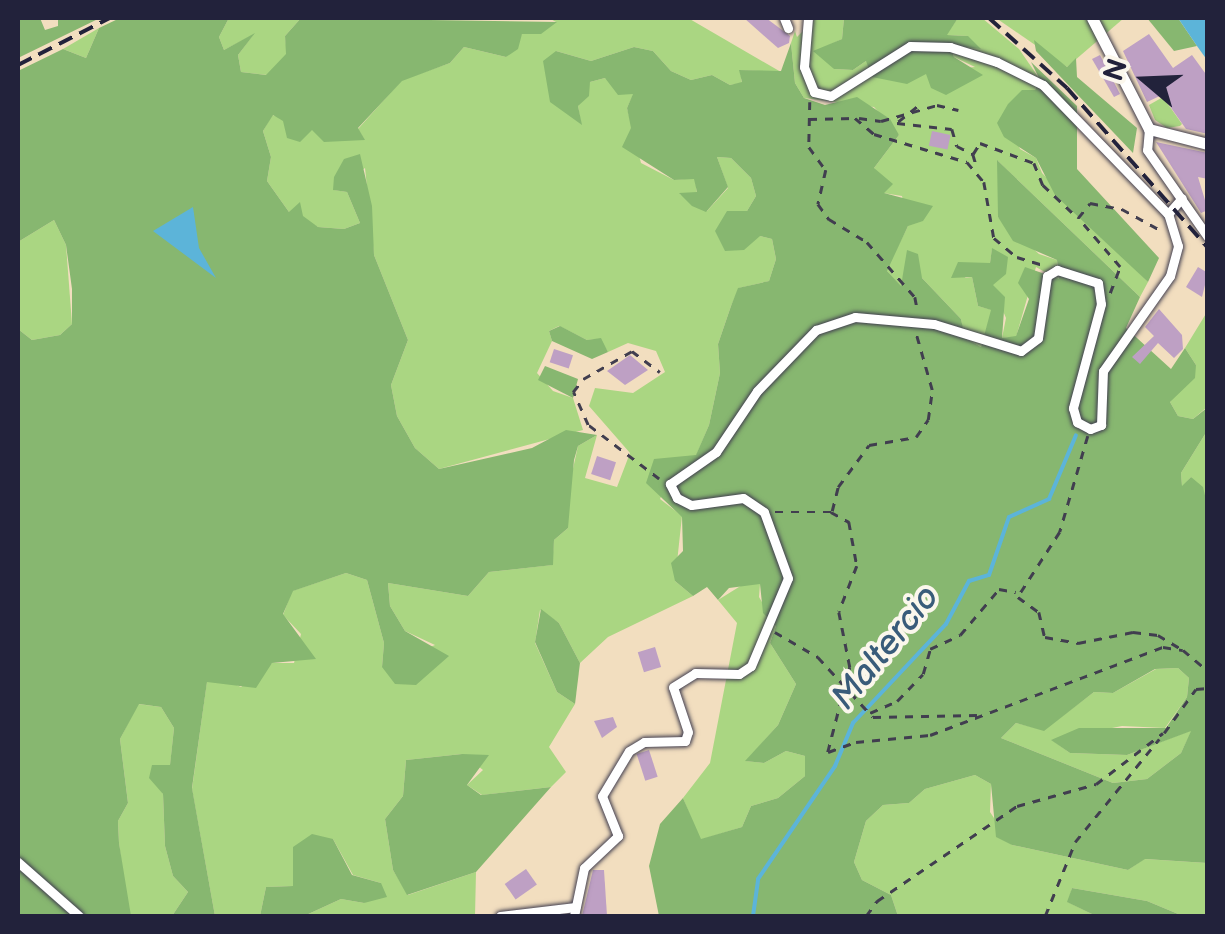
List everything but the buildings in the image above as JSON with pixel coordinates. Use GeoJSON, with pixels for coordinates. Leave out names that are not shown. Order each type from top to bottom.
{"type":"FeatureCollection","features":[{"type":"Feature","properties":{"kind":"street"},"geometry":{"type":"LineString","coordinates":[[500,916],[574,912],[584,868],[618,836],[602,796],[621,773],[634,746],[684,741],[688,732],[673,687],[680,678],[739,674],[751,666],[788,578],[764,512],[743,498],[691,505],[670,484],[716,452],[776,367],[816,330],[855,317],[972,332],[1000,348],[1021,350],[1038,338],[1047,276],[1056,270],[1098,283],[1100,301],[1075,387],[1077,422],[1090,429],[1101,425],[1104,413],[1103,371],[1161,293],[1178,246],[1168,214],[1043,85],[997,62],[950,47],[910,46],[831,96],[814,92],[804,68],[808,18]]}},
{"type":"Feature","properties":{"kind":"street"},"geometry":{"type":"LineString","coordinates":[[1092,18],[1149,129],[1146,150],[1208,237]]}},
{"type":"Feature","properties":{"kind":"street"},"geometry":{"type":"LineString","coordinates":[[1149,129],[1208,144]]}},
{"type":"Feature","properties":{"kind":"street"},"geometry":{"type":"LineString","coordinates":[[1168,214],[1182,198]]}},
{"type":"Feature","properties":{"kind":"street"},"geometry":{"type":"LineString","coordinates":[[18,862],[80,916]]}},
{"type":"Feature","properties":{"kind":"path"},"geometry":{"type":"LineString","coordinates":[[814,92],[808,119],[809,147],[826,170],[818,204],[829,219],[856,230],[915,297],[932,390],[928,420],[916,437],[869,445],[838,487],[831,512]]}},
{"type":"Feature","properties":{"kind":"path"},"geometry":{"type":"LineString","coordinates":[[881,121],[916,107],[958,110]]}},
{"type":"Feature","properties":{"kind":"path"},"geometry":{"type":"LineString","coordinates":[[897,124],[916,107]]}},
{"type":"Feature","properties":{"kind":"path"},"geometry":{"type":"LineString","coordinates":[[808,119],[855,118],[946,127],[956,146],[974,154]]}},
{"type":"Feature","properties":{"kind":"path"},"geometry":{"type":"LineString","coordinates":[[855,118],[874,134],[977,170]]}},
{"type":"Feature","properties":{"kind":"path"},"geometry":{"type":"LineString","coordinates":[[1056,270],[1016,257],[994,238],[974,154],[980,143],[1034,163],[1043,185],[1120,267],[1100,301]]}},
{"type":"Feature","properties":{"kind":"path"},"geometry":{"type":"LineString","coordinates":[[1078,218],[1090,203],[1102,203],[1161,231],[1178,246]]}},
{"type":"Feature","properties":{"kind":"path"},"geometry":{"type":"LineString","coordinates":[[660,372],[632,352],[582,379],[573,392],[588,425],[670,484]]}},
{"type":"Feature","properties":{"kind":"path"},"geometry":{"type":"LineString","coordinates":[[1016,592],[1060,532],[1090,429]]}},
{"type":"Feature","properties":{"kind":"path"},"geometry":{"type":"LineString","coordinates":[[764,512],[831,512],[849,522],[857,566],[839,612],[850,667],[828,752],[856,742],[930,734],[1163,647],[1182,650]]}},
{"type":"Feature","properties":{"kind":"path"},"geometry":{"type":"LineString","coordinates":[[869,713],[897,702],[922,674],[930,649],[960,635],[999,590],[1016,592],[1039,612],[1046,637],[1078,643],[1133,632],[1158,634],[1208,671]]}},
{"type":"Feature","properties":{"kind":"path"},"geometry":{"type":"LineString","coordinates":[[766,627],[806,647],[869,713],[934,720],[984,714]]}},
{"type":"Feature","properties":{"kind":"path"},"geometry":{"type":"LineString","coordinates":[[1045,916],[1075,842],[1196,689],[1208,688]]}},
{"type":"Feature","properties":{"kind":"path"},"geometry":{"type":"LineString","coordinates":[[866,916],[877,901],[1016,806],[1096,784],[1163,734]]}},
{"type":"Feature","properties":{"kind":"path"},"geometry":{"type":"LineString","coordinates":[[1000,916],[1008,916]]}},
{"type":"Feature","properties":{"kind":"green space"},"geometry":{"type":"Polygon","coordinates":[[[18,18],[40,18],[45,30],[58,26],[58,18],[100,18],[18,58],[18,18]]]}},
{"type":"Feature","properties":{"kind":"green space"},"geometry":{"type":"Polygon","coordinates":[[[120,18],[229,18],[219,37],[224,50],[255,33],[238,55],[241,72],[266,75],[286,54],[285,36],[301,18],[557,22],[541,34],[522,34],[518,49],[506,57],[464,47],[450,63],[402,81],[358,128],[365,140],[324,142],[312,130],[300,142],[287,138],[283,121],[273,115],[263,131],[271,157],[267,181],[289,212],[300,202],[303,216],[318,227],[344,229],[360,223],[347,192],[333,190],[334,177],[344,159],[360,154],[372,206],[374,255],[408,340],[391,385],[397,416],[415,448],[439,469],[532,448],[566,430],[597,435],[578,446],[568,528],[554,540],[553,565],[489,572],[468,596],[388,583],[390,606],[405,631],[449,656],[416,685],[395,684],[382,667],[384,643],[367,580],[346,573],[293,591],[283,614],[316,659],[272,663],[256,688],[207,682],[192,788],[215,916],[172,916],[188,892],[173,876],[165,846],[163,794],[149,778],[152,765],[170,765],[174,728],[161,707],[139,704],[120,739],[128,803],[118,821],[119,843],[131,916],[20,916],[18,329],[32,340],[60,335],[72,324],[72,289],[66,245],[54,220],[18,242],[18,71],[63,49],[86,58],[99,28],[120,18]]]}},
{"type":"Feature","properties":{"kind":"green space"},"geometry":{"type":"Polygon","coordinates":[[[229,18],[301,18],[285,36],[287,54],[267,75],[241,72],[238,55],[253,35],[224,50],[219,37],[229,18]]]}},
{"type":"Feature","properties":{"kind":"green space"},"geometry":{"type":"Polygon","coordinates":[[[549,18],[688,18],[781,72],[740,70],[742,83],[730,85],[712,75],[691,80],[671,71],[653,51],[634,47],[591,61],[556,51],[581,124],[578,106],[590,82],[605,78],[634,93],[627,108],[641,163],[674,180],[695,178],[697,193],[680,194],[707,211],[728,188],[717,157],[731,158],[751,178],[756,196],[747,211],[760,236],[772,239],[776,259],[769,281],[739,288],[731,306],[718,344],[720,373],[709,425],[696,456],[678,458],[660,499],[682,516],[675,581],[693,596],[608,637],[580,663],[559,623],[540,610],[535,643],[557,692],[575,704],[549,747],[566,772],[551,787],[482,795],[467,785],[483,770],[462,754],[406,760],[403,796],[385,819],[393,870],[408,895],[476,872],[475,916],[304,916],[341,899],[364,903],[381,883],[353,875],[333,839],[294,886],[266,887],[260,916],[215,916],[192,789],[207,681],[223,679],[241,687],[272,663],[294,663],[301,634],[283,615],[292,591],[346,573],[367,580],[384,643],[382,667],[435,645],[405,631],[390,606],[388,583],[468,596],[489,572],[552,565],[554,540],[568,528],[565,505],[578,446],[597,435],[585,478],[617,487],[630,453],[589,406],[595,388],[633,393],[665,372],[656,351],[628,343],[608,352],[600,339],[587,340],[559,326],[549,331],[552,341],[537,373],[553,391],[573,398],[583,430],[439,469],[415,448],[397,416],[391,385],[408,340],[374,255],[365,168],[334,190],[347,192],[360,223],[344,229],[318,227],[289,212],[267,181],[271,157],[263,131],[272,115],[364,139],[358,129],[402,80],[450,63],[464,47],[506,57],[522,34],[556,22],[549,18]]]}},
{"type":"Feature","properties":{"kind":"green space"},"geometry":{"type":"Polygon","coordinates":[[[816,18],[844,18],[842,39],[827,46],[834,69],[853,70],[866,61],[891,76],[975,67],[954,57],[950,44],[968,36],[946,35],[958,18],[982,18],[1019,49],[1039,78],[1017,141],[1020,149],[1036,158],[1042,173],[1148,282],[1140,297],[998,161],[998,217],[1039,254],[1057,260],[1059,280],[1036,267],[1016,337],[1002,338],[1006,318],[992,285],[992,249],[990,263],[972,266],[965,278],[972,277],[978,306],[992,310],[981,347],[964,338],[961,319],[922,278],[904,273],[901,287],[886,270],[908,226],[902,196],[883,193],[874,168],[899,135],[874,107],[804,98],[795,83],[791,43],[795,31],[797,37],[816,18]]]}},
{"type":"Feature","properties":{"kind":"green space"},"geometry":{"type":"Polygon","coordinates":[[[844,18],[958,18],[947,35],[968,36],[981,49],[950,45],[954,57],[983,75],[946,95],[931,88],[926,74],[907,84],[872,77],[866,61],[853,70],[834,69],[813,51],[842,39],[844,18]]]}},
{"type":"Feature","properties":{"kind":"green space"},"geometry":{"type":"Polygon","coordinates":[[[996,18],[1124,18],[1067,67],[996,18]]]}},
{"type":"Feature","properties":{"kind":"green space"},"geometry":{"type":"Polygon","coordinates":[[[1147,18],[1178,18],[1197,46],[1174,51],[1147,18]]]}},
{"type":"Feature","properties":{"kind":"green space"},"geometry":{"type":"Polygon","coordinates":[[[99,28],[86,58],[63,49],[99,28]]]}},
{"type":"Feature","properties":{"kind":"green space"},"geometry":{"type":"Polygon","coordinates":[[[1034,40],[1067,67],[1076,58],[1077,77],[1137,128],[1133,153],[1036,51],[1034,40]]]}},
{"type":"Feature","properties":{"kind":"green space"},"geometry":{"type":"Polygon","coordinates":[[[791,43],[795,83],[804,98],[825,105],[857,97],[890,119],[899,135],[874,168],[893,184],[884,193],[933,206],[923,221],[908,226],[887,271],[901,286],[907,250],[918,254],[922,278],[961,319],[965,338],[981,347],[991,310],[978,306],[972,277],[951,278],[958,262],[990,263],[992,248],[1008,257],[1006,274],[993,285],[1005,297],[1002,338],[1016,336],[1029,299],[1018,283],[1025,267],[1059,279],[1057,260],[1013,241],[998,217],[997,160],[1140,297],[1126,328],[1171,369],[1185,348],[1196,365],[1195,378],[1170,402],[1178,416],[1193,419],[1208,407],[1207,431],[1181,473],[1182,486],[1191,477],[1203,487],[1207,504],[1207,863],[1145,859],[1128,870],[1012,845],[996,837],[991,784],[975,775],[925,789],[909,803],[883,805],[866,821],[854,862],[862,880],[891,895],[898,916],[659,916],[649,866],[660,824],[683,798],[701,839],[742,827],[751,806],[778,798],[805,776],[805,756],[786,751],[764,763],[745,761],[778,725],[796,684],[770,643],[776,626],[763,613],[760,584],[729,588],[718,600],[707,587],[693,596],[675,581],[671,563],[683,551],[682,517],[646,483],[654,459],[696,455],[709,425],[720,373],[718,344],[738,288],[769,281],[776,259],[772,239],[760,236],[744,250],[725,251],[715,231],[727,211],[747,211],[756,196],[751,178],[731,158],[717,157],[728,187],[706,212],[692,206],[679,193],[697,192],[694,179],[674,180],[622,147],[631,128],[627,108],[633,94],[618,95],[605,78],[590,82],[589,96],[578,106],[582,125],[550,102],[543,61],[556,51],[591,61],[634,47],[653,51],[671,71],[691,80],[712,75],[730,85],[742,82],[739,70],[781,71],[791,43]],[[1178,668],[1155,669],[1113,693],[1094,692],[1044,731],[1016,723],[1001,738],[1113,783],[1147,779],[1181,753],[1191,731],[1127,755],[1070,753],[1051,740],[1079,728],[1166,728],[1187,697],[1189,678],[1178,668]]]}},
{"type":"Feature","properties":{"kind":"green space"},"geometry":{"type":"Polygon","coordinates":[[[1031,62],[1077,106],[1077,169],[1159,258],[1148,282],[1055,195],[1036,158],[1004,137],[997,123],[1008,104],[1022,90],[1035,90],[1039,78],[1031,62]]]}},
{"type":"Feature","properties":{"kind":"green space"},"geometry":{"type":"Polygon","coordinates":[[[1163,97],[1180,126],[1167,128],[1155,120],[1149,105],[1163,97]]]}},
{"type":"Feature","properties":{"kind":"green space"},"geometry":{"type":"Polygon","coordinates":[[[54,220],[66,245],[72,324],[60,335],[32,340],[18,329],[18,242],[54,220]]]}},
{"type":"Feature","properties":{"kind":"green space"},"geometry":{"type":"Polygon","coordinates":[[[1207,312],[1207,407],[1193,419],[1178,416],[1170,402],[1196,365],[1185,348],[1207,312]]]}},
{"type":"Feature","properties":{"kind":"green space"},"geometry":{"type":"Polygon","coordinates":[[[560,326],[587,340],[601,338],[608,352],[592,359],[552,341],[549,331],[560,326]]]}},
{"type":"Feature","properties":{"kind":"green space"},"geometry":{"type":"Polygon","coordinates":[[[545,366],[578,379],[573,398],[538,380],[545,366]]]}},
{"type":"Feature","properties":{"kind":"green space"},"geometry":{"type":"Polygon","coordinates":[[[1207,431],[1207,504],[1191,477],[1182,487],[1181,473],[1207,431]]]}},
{"type":"Feature","properties":{"kind":"green space"},"geometry":{"type":"Polygon","coordinates":[[[747,582],[760,584],[759,597],[776,626],[770,643],[796,684],[778,725],[746,761],[764,763],[786,751],[805,756],[805,776],[778,798],[751,806],[742,827],[700,840],[683,798],[710,763],[737,623],[718,600],[747,582]]]}},
{"type":"Feature","properties":{"kind":"green space"},"geometry":{"type":"Polygon","coordinates":[[[541,609],[559,623],[580,663],[575,704],[557,692],[535,642],[541,609]]]}},
{"type":"Feature","properties":{"kind":"green space"},"geometry":{"type":"Polygon","coordinates":[[[1178,668],[1189,678],[1187,697],[1165,728],[1122,726],[1052,740],[1070,753],[1127,755],[1192,730],[1181,753],[1147,779],[1113,783],[1001,738],[1016,723],[1044,730],[1094,692],[1113,693],[1156,669],[1178,668]]]}},
{"type":"Feature","properties":{"kind":"green space"},"geometry":{"type":"Polygon","coordinates":[[[138,704],[161,707],[174,728],[170,766],[152,765],[163,794],[165,846],[173,876],[188,892],[172,916],[128,915],[118,821],[128,803],[120,739],[138,704]]]}},
{"type":"Feature","properties":{"kind":"green space"},"geometry":{"type":"Polygon","coordinates":[[[489,755],[467,785],[481,795],[551,787],[476,872],[407,895],[393,870],[385,819],[403,796],[406,760],[489,755]]]}},
{"type":"Feature","properties":{"kind":"green space"},"geometry":{"type":"Polygon","coordinates":[[[975,775],[991,784],[990,812],[1012,845],[1128,870],[1144,859],[1207,863],[1207,916],[1183,916],[1147,901],[1072,888],[1068,902],[1096,916],[898,916],[891,895],[862,880],[854,862],[866,821],[883,805],[909,803],[925,789],[975,775]]]}},
{"type":"Feature","properties":{"kind":"green space"},"geometry":{"type":"Polygon","coordinates":[[[312,834],[333,839],[352,875],[381,883],[387,897],[364,903],[341,899],[304,916],[260,916],[266,887],[293,886],[293,847],[312,834]]]}},
{"type":"Feature","properties":{"kind":"green space"},"geometry":{"type":"Polygon","coordinates":[[[1072,888],[1147,901],[1183,916],[1096,916],[1067,902],[1072,888]]]}},
{"type":"Feature","properties":{"kind":"water"},"geometry":{"type":"Polygon","coordinates":[[[1178,18],[1207,18],[1207,60],[1197,46],[1178,18]]]}},
{"type":"Feature","properties":{"kind":"water"},"geometry":{"type":"Polygon","coordinates":[[[193,207],[199,248],[216,278],[153,231],[193,207]]]}},
{"type":"Feature","properties":{"kind":"waterway","name":"Maltercio"},"geometry":{"type":"LineString","coordinates":[[753,916],[758,879],[835,766],[853,723],[946,624],[969,581],[989,575],[1009,517],[1049,499],[1076,435]]}},
{"type":"Feature","properties":{"kind":"railway"},"geometry":{"type":"LineString","coordinates":[[18,65],[110,18]]}},
{"type":"Feature","properties":{"kind":"railway"},"geometry":{"type":"LineString","coordinates":[[989,18],[1067,88],[1208,248]]}}]}
